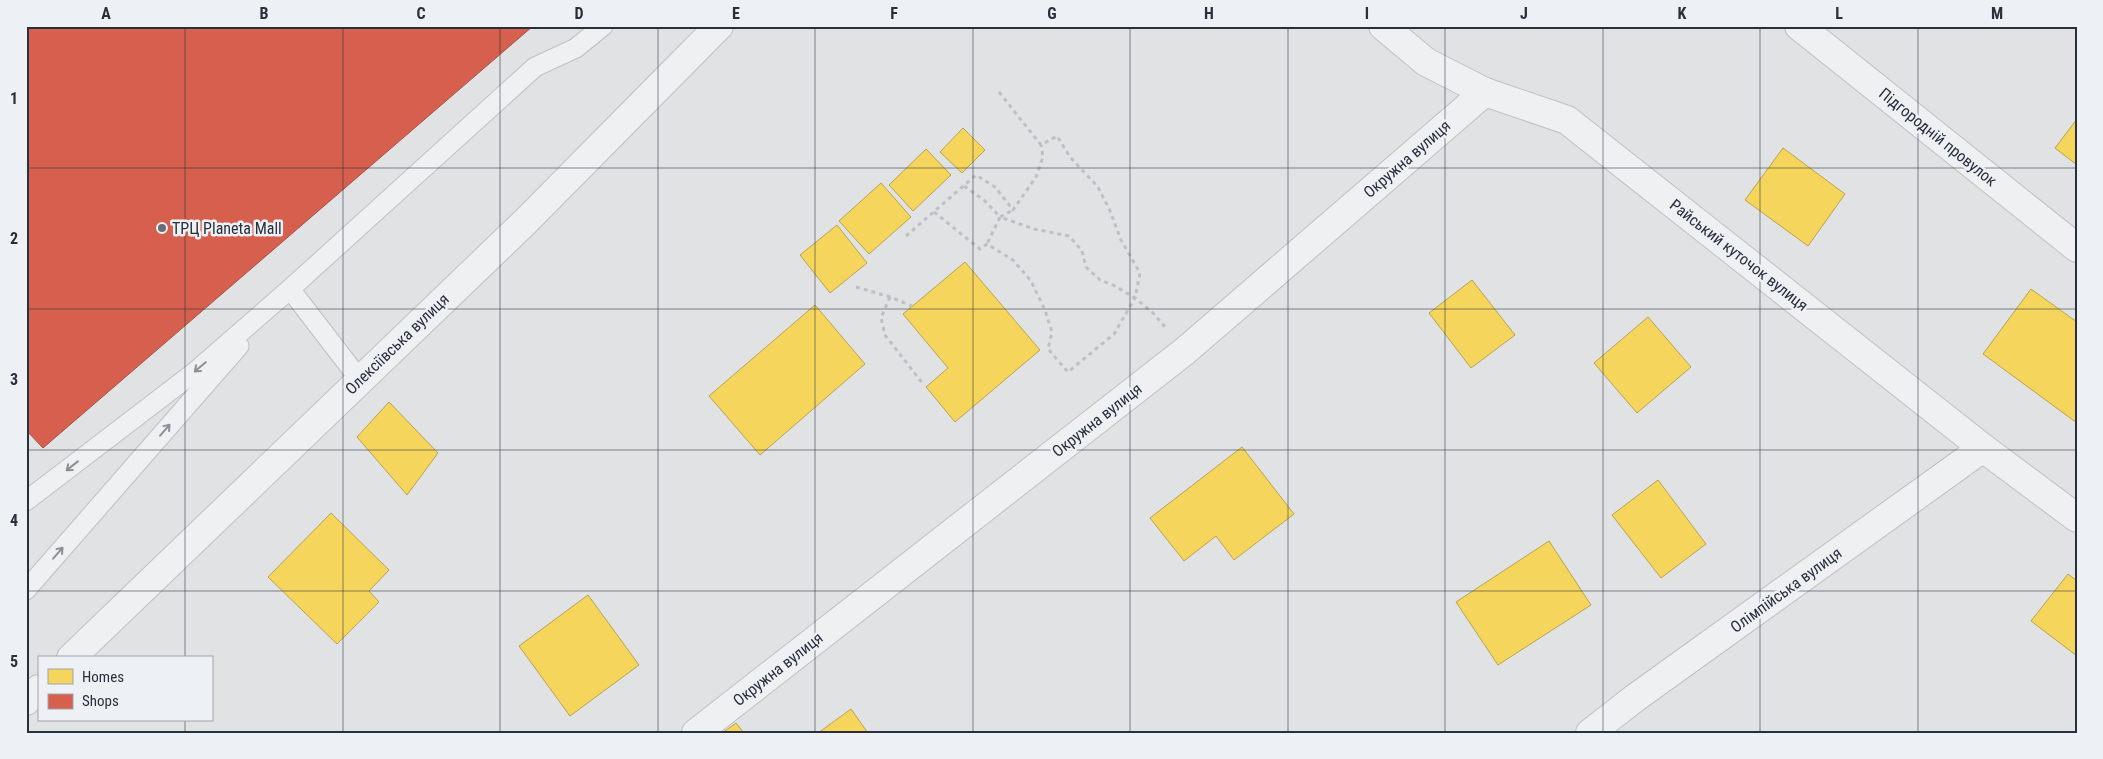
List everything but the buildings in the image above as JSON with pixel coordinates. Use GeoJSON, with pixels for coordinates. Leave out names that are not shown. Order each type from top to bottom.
{"type":"FeatureCollection","features":[{"type":"Feature","properties":{"kind":"street","name":"Олексіївська вулиця"},"geometry":{"type":"LineString","coordinates":[[73,656],[525,222],[719,26]]}},
{"type":"Feature","properties":{"kind":"street","name":"Райський куточок вулиця"},"geometry":{"type":"LineString","coordinates":[[1383,26],[1426,62],[1485,92],[1567,120],[1983,448],[2077,518]]}},
{"type":"Feature","properties":{"kind":"street","name":"Підгородній провулок"},"geometry":{"type":"LineString","coordinates":[[1799,26],[2077,248]]}},
{"type":"Feature","properties":{"kind":"street","name":"Окружна вулиця"},"geometry":{"type":"LineString","coordinates":[[696,733],[1185,351],[1485,92]]}},
{"type":"Feature","properties":{"kind":"street","name":"Олімпійська вулиця"},"geometry":{"type":"LineString","coordinates":[[1590,733],[1635,698],[1983,448]]}},
{"type":"Feature","properties":{"kind":"street"},"geometry":{"type":"LineString","coordinates":[[26,701],[38,690]]}},
{"type":"Feature","properties":{"kind":"lane"},"geometry":{"type":"LineString","coordinates":[[26,501],[196,371],[290,289],[535,67],[576,48],[603,26]]}},
{"type":"Feature","properties":{"kind":"lane"},"geometry":{"type":"LineString","coordinates":[[290,289],[360,380]]}},
{"type":"Feature","properties":{"kind":"lane"},"geometry":{"type":"LineString","coordinates":[[26,590],[290,289]]}},
{"type":"Feature","properties":{"kind":"path"},"geometry":{"type":"LineString","coordinates":[[934,212],[980,249],[987,244],[1000,217],[1012,210],[1036,177],[1043,157],[1041,145],[999,92]]}},
{"type":"Feature","properties":{"kind":"path"},"geometry":{"type":"LineString","coordinates":[[987,244],[1013,260],[1031,281],[1045,310],[1052,332],[1048,349],[1068,372],[1114,334],[1135,298],[1140,273],[1121,240],[1098,187],[1070,156],[1057,136],[1041,145]]}},
{"type":"Feature","properties":{"kind":"path"},"geometry":{"type":"LineString","coordinates":[[906,236],[976,175],[995,186],[1012,210]]}},
{"type":"Feature","properties":{"kind":"path"},"geometry":{"type":"LineString","coordinates":[[964,186],[985,201],[1000,217],[1034,229],[1069,236],[1082,251],[1086,267],[1100,280],[1115,286],[1135,298],[1153,313],[1185,351]]}},
{"type":"Feature","properties":{"kind":"path"},"geometry":{"type":"LineString","coordinates":[[856,287],[912,306]]}},
{"type":"Feature","properties":{"kind":"path"},"geometry":{"type":"LineString","coordinates":[[890,297],[881,318],[885,335],[922,384]]}},
{"type":"Feature","properties":{"kind":"place","name":"ТРЦ Planeta Mall"},"geometry":{"type":"Point","coordinates":[162,228]}}]}
